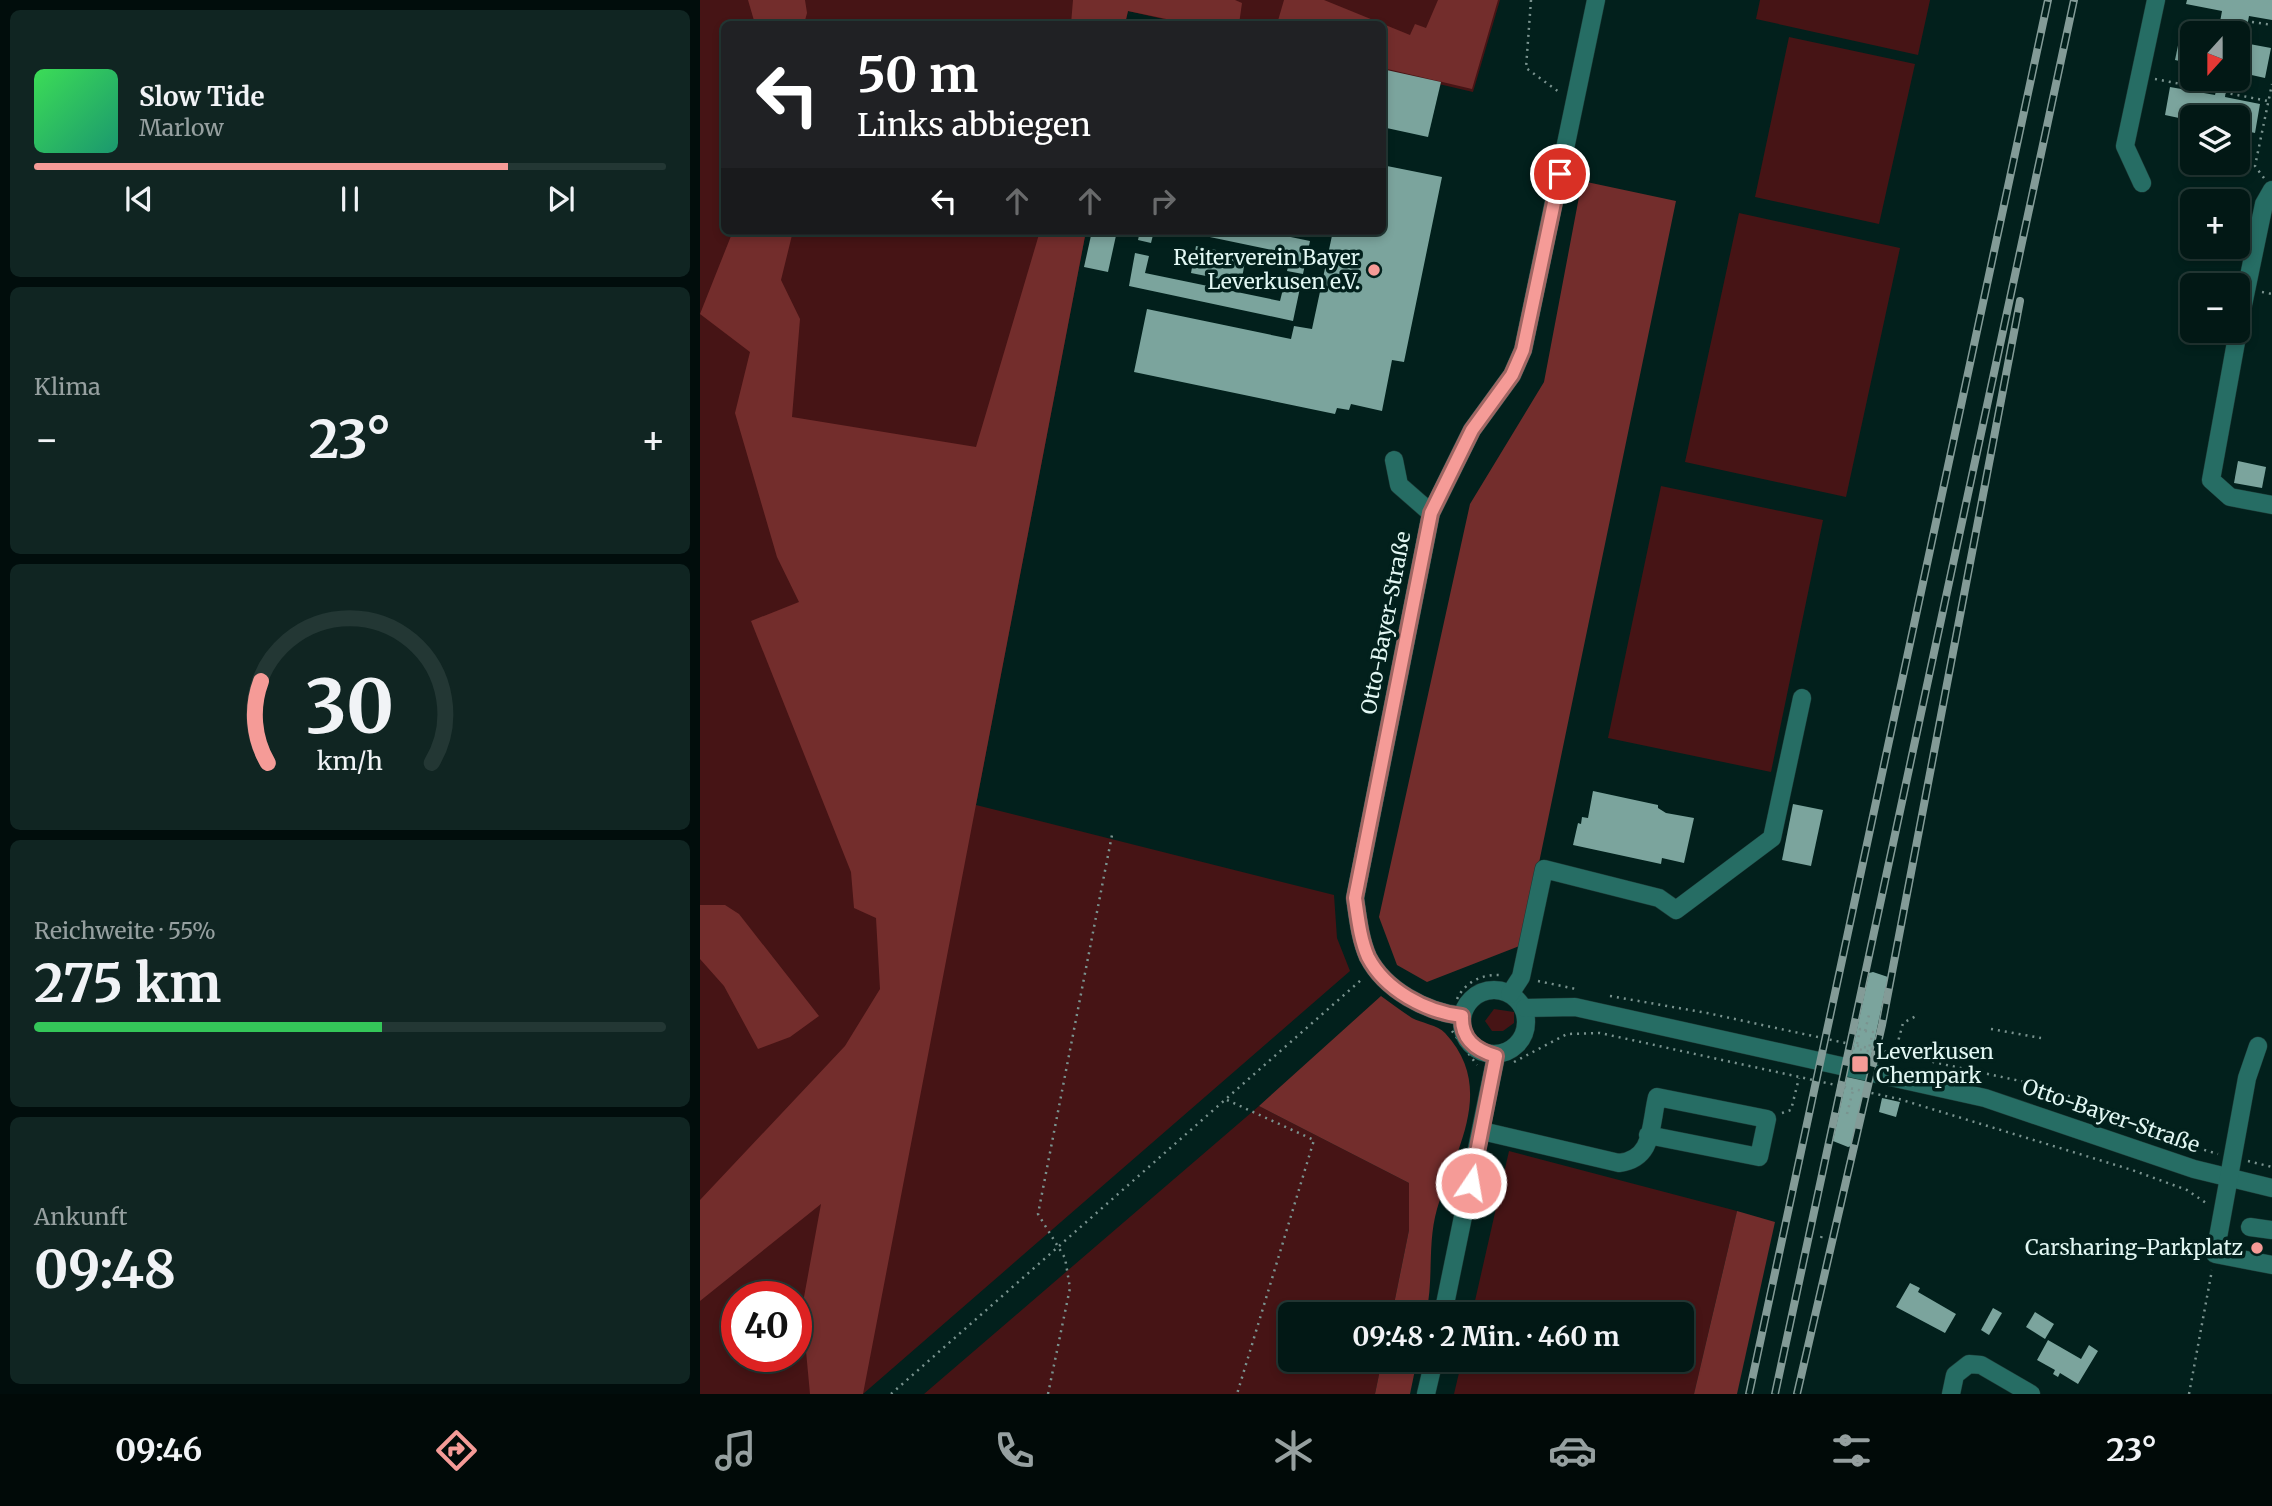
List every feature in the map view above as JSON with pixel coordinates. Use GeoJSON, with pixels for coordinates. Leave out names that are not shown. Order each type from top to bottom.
{"type":"FeatureCollection","features":[{"type":"Feature","properties":{"kind":"street","name":"Otto-Bayer-Straße"},"geometry":{"type":"LineString","coordinates":[[1455,1021],[1408,997],[1376,969],[1360,933],[1355,898],[1431,513],[1472,430],[1512,375],[1523,350],[1596,0]]}},
{"type":"Feature","properties":{"kind":"street"},"geometry":{"type":"LineString","coordinates":[[2142,183],[2125,146],[2156,0]]}},
{"type":"Feature","properties":{"kind":"street"},"geometry":{"type":"LineString","coordinates":[[2250,273],[2264,204],[2272,190]]}},
{"type":"Feature","properties":{"kind":"street"},"geometry":{"type":"LineString","coordinates":[[2236,343],[2211,480],[2230,497],[2272,505]]}},
{"type":"Feature","properties":{"kind":"street"},"geometry":{"type":"LineString","coordinates":[[1394,460],[1399,485],[1431,513]]}},
{"type":"Feature","properties":{"kind":"street"},"geometry":{"type":"LineString","coordinates":[[1510,994],[1521,977],[1544,869],[1659,898],[1675,910],[1772,838],[1802,698]]}},
{"type":"Feature","properties":{"kind":"street"},"geometry":{"type":"LineString","coordinates":[[1446,1302],[1495,1062],[1516,1045],[1524,1033],[1525,1007],[1510,994],[1497,990],[1477,994],[1455,1021],[1472,1046],[1495,1062]]}},
{"type":"Feature","properties":{"kind":"street","name":"Otto-Bayer-Straße"},"geometry":{"type":"LineString","coordinates":[[1525,1007],[1575,1007],[1985,1098],[2230,1179],[2272,1188]]}},
{"type":"Feature","properties":{"kind":"street"},"geometry":{"type":"LineString","coordinates":[[2258,1046],[2247,1078],[2215,1254],[2272,1265]]}},
{"type":"Feature","properties":{"kind":"street"},"geometry":{"type":"LineString","coordinates":[[1482,1131],[1619,1163],[1635,1161],[1645,1152],[1648,1135],[1657,1097],[1767,1119],[1759,1157],[1648,1135]]}},
{"type":"Feature","properties":{"kind":"street"},"geometry":{"type":"LineString","coordinates":[[2250,1227],[2272,1230]]}},
{"type":"Feature","properties":{"kind":"street"},"geometry":{"type":"LineString","coordinates":[[1951,1394],[1955,1375],[1969,1364],[1981,1365],[2031,1394]]}},
{"type":"Feature","properties":{"kind":"street"},"geometry":{"type":"LineString","coordinates":[[1426,1394],[1431,1372]]}},
{"type":"Feature","properties":{"kind":"path"},"geometry":{"type":"LineString","coordinates":[[1531,0],[1526,68],[1566,97],[1576,99]]}},
{"type":"Feature","properties":{"kind":"path"},"geometry":{"type":"LineString","coordinates":[[2252,22],[2272,25]]}},
{"type":"Feature","properties":{"kind":"path"},"geometry":{"type":"LineString","coordinates":[[2140,76],[2268,101]]}},
{"type":"Feature","properties":{"kind":"path"},"geometry":{"type":"LineString","coordinates":[[2272,84],[2255,166],[2272,190]]}},
{"type":"Feature","properties":{"kind":"path"},"geometry":{"type":"LineString","coordinates":[[1048,1394],[1070,1288],[1065,1258],[1038,1214],[1112,835]]}},
{"type":"Feature","properties":{"kind":"path"},"geometry":{"type":"LineString","coordinates":[[891,1394],[1369,974]]}},
{"type":"Feature","properties":{"kind":"path"},"geometry":{"type":"LineString","coordinates":[[1865,1031],[1869,1015]]}},
{"type":"Feature","properties":{"kind":"path"},"geometry":{"type":"LineString","coordinates":[[1895,1053],[1903,1023],[1917,1015]]}},
{"type":"Feature","properties":{"kind":"path"},"geometry":{"type":"LineString","coordinates":[[1455,1021],[1476,1064],[1495,1062],[1567,1034],[1600,1033],[1899,1099],[2187,1189],[2206,1204],[2223,1206]]}},
{"type":"Feature","properties":{"kind":"path"},"geometry":{"type":"LineString","coordinates":[[1855,1047],[1860,1029],[1873,1032],[1870,1050]]}},
{"type":"Feature","properties":{"kind":"path"},"geometry":{"type":"LineString","coordinates":[[1991,1029],[2041,1038]]}},
{"type":"Feature","properties":{"kind":"path"},"geometry":{"type":"LineString","coordinates":[[1816,1037],[1998,1076],[2078,1099],[2118,1120],[2174,1141],[2272,1167]]}},
{"type":"Feature","properties":{"kind":"path"},"geometry":{"type":"LineString","coordinates":[[1997,1081],[1998,1076]]}},
{"type":"Feature","properties":{"kind":"path"},"geometry":{"type":"LineString","coordinates":[[1793,1104],[1798,1078]]}},
{"type":"Feature","properties":{"kind":"path"},"geometry":{"type":"LineString","coordinates":[[1847,1114],[1853,1090]]}},
{"type":"Feature","properties":{"kind":"path"},"geometry":{"type":"LineString","coordinates":[[2078,1099],[2078,1107]]}},
{"type":"Feature","properties":{"kind":"path"},"geometry":{"type":"LineString","coordinates":[[1226,1100],[1314,1140],[1237,1394]]}},
{"type":"Feature","properties":{"kind":"path"},"geometry":{"type":"LineString","coordinates":[[2013,1135],[2015,1128]]}},
{"type":"Feature","properties":{"kind":"path"},"geometry":{"type":"LineString","coordinates":[[2077,1154],[2078,1149]]}},
{"type":"Feature","properties":{"kind":"path"},"geometry":{"type":"LineString","coordinates":[[1821,1238],[1823,1232]]}},
{"type":"Feature","properties":{"kind":"path"},"geometry":{"type":"LineString","coordinates":[[2189,1394],[2215,1254]]}},
{"type":"Feature","properties":{"kind":"shaded area"},"geometry":{"type":"Polygon","coordinates":[[[700,0],[1500,0],[1473,92],[1386,72],[1386,21],[1172,21],[1128,11],[1126,21],[721,21],[721,235],[1085,235],[976,805],[1334,895],[1337,938],[1350,971],[863,1394],[700,1394],[700,0]]]}},
{"type":"Feature","properties":{"kind":"shaded area"},"geometry":{"type":"Polygon","coordinates":[[[748,0],[805,0],[807,13],[805,21],[754,21],[748,0]]]}},
{"type":"Feature","properties":{"kind":"shaded area"},"geometry":{"type":"Polygon","coordinates":[[[1073,0],[1235,0],[1242,3],[1239,21],[1176,21],[1128,11],[1126,21],[1071,21],[1073,0]]]}},
{"type":"Feature","properties":{"kind":"shaded area"},"geometry":{"type":"Polygon","coordinates":[[[1284,0],[1324,0],[1376,21],[1278,21],[1284,0]]]}},
{"type":"Feature","properties":{"kind":"shaded area"},"geometry":{"type":"Polygon","coordinates":[[[1438,0],[1498,0],[1472,89],[1386,69],[1386,25],[1410,35],[1415,24],[1426,28],[1438,0]]]}},
{"type":"Feature","properties":{"kind":"shaded area"},"geometry":{"type":"Polygon","coordinates":[[[1760,0],[1930,0],[1918,55],[1756,19],[1760,0]]]}},
{"type":"Feature","properties":{"kind":"shaded area"},"geometry":{"type":"Polygon","coordinates":[[[1789,37],[1915,64],[1879,224],[1755,197],[1789,37]]]}},
{"type":"Feature","properties":{"kind":"shaded area"},"geometry":{"type":"Polygon","coordinates":[[[1582,181],[1676,201],[1522,945],[1427,982],[1397,965],[1379,917],[1470,504],[1544,382],[1582,181]]]}},
{"type":"Feature","properties":{"kind":"shaded area"},"geometry":{"type":"Polygon","coordinates":[[[1739,213],[1900,248],[1846,497],[1685,462],[1739,213]]]}},
{"type":"Feature","properties":{"kind":"shaded area"},"geometry":{"type":"Polygon","coordinates":[[[731,235],[792,235],[781,280],[800,319],[792,417],[976,447],[1039,235],[1085,235],[863,1394],[810,1394],[808,1372],[812,1372],[812,1281],[807,1281],[821,1204],[725,1281],[721,1281],[721,1284],[700,1301],[700,1200],[845,1046],[880,989],[876,918],[854,908],[851,872],[751,621],[799,602],[777,557],[735,413],[750,352],[700,314],[731,235]]]}},
{"type":"Feature","properties":{"kind":"shaded area"},"geometry":{"type":"Polygon","coordinates":[[[1661,486],[1823,520],[1771,772],[1608,738],[1661,486]]]}},
{"type":"Feature","properties":{"kind":"shaded area"},"geometry":{"type":"Polygon","coordinates":[[[700,905],[725,905],[739,914],[819,1016],[790,1037],[758,1049],[724,986],[700,959],[700,905]]]}},
{"type":"Feature","properties":{"kind":"shaded area"},"geometry":{"type":"Polygon","coordinates":[[[1381,996],[1412,1018],[1445,1033],[1460,1054],[1468,1076],[1470,1098],[1461,1142],[1434,1222],[1428,1302],[1394,1302],[1409,1230],[1409,1183],[1259,1106],[1381,996]]]}},
{"type":"Feature","properties":{"kind":"shaded area"},"geometry":{"type":"Polygon","coordinates":[[[1494,1009],[1514,1012],[1514,1023],[1503,1031],[1492,1031],[1485,1021],[1494,1009]]]}},
{"type":"Feature","properties":{"kind":"shaded area"},"geometry":{"type":"Polygon","coordinates":[[[1259,1106],[1409,1183],[1409,1230],[1394,1302],[1278,1302],[1278,1372],[1380,1372],[1375,1394],[924,1394],[1259,1106]]]}},
{"type":"Feature","properties":{"kind":"shaded area"},"geometry":{"type":"Polygon","coordinates":[[[1509,1151],[1737,1211],[1694,1394],[1454,1394],[1459,1372],[1694,1372],[1694,1302],[1475,1302],[1509,1151]]]}},
{"type":"Feature","properties":{"kind":"shaded area"},"geometry":{"type":"Polygon","coordinates":[[[1737,1211],[1775,1222],[1737,1394],[1694,1394],[1737,1211]]]}},
{"type":"Feature","properties":{"kind":"shaded area"},"geometry":{"type":"Polygon","coordinates":[[[1380,1372],[1415,1372],[1410,1394],[1375,1394],[1380,1372]]]}},
{"type":"Feature","properties":{"kind":"building"},"geometry":{"type":"Polygon","coordinates":[[[2187,0],[2272,0],[2272,20],[2249,16],[2248,21],[2220,21],[2222,11],[2186,4],[2187,0]]]}},
{"type":"Feature","properties":{"kind":"building"},"geometry":{"type":"Polygon","coordinates":[[[2180,36],[2180,61],[2175,60],[2180,36]]]}},
{"type":"Feature","properties":{"kind":"building"},"geometry":{"type":"Polygon","coordinates":[[[2250,44],[2271,48],[2265,78],[2250,75],[2250,44]]]}},
{"type":"Feature","properties":{"kind":"building"},"geometry":{"type":"Polygon","coordinates":[[[1386,70],[1441,82],[1428,137],[1386,128],[1386,70]]]}},
{"type":"Feature","properties":{"kind":"building"},"geometry":{"type":"Polygon","coordinates":[[[2170,87],[2180,91],[2215,95],[2216,91],[2226,91],[2225,97],[2260,104],[2255,133],[2250,132],[2250,105],[2180,105],[2180,118],[2165,115],[2170,87]]]}},
{"type":"Feature","properties":{"kind":"building","name":"Reiterverein Bayer Leverkusen e.V."},"geometry":{"type":"Polygon","coordinates":[[[1386,166],[1442,177],[1404,362],[1392,360],[1382,411],[1351,404],[1349,410],[1337,408],[1335,414],[1134,372],[1147,309],[1291,339],[1294,326],[1312,329],[1332,235],[1386,235],[1386,166]]]}},
{"type":"Feature","properties":{"kind":"building"},"geometry":{"type":"Polygon","coordinates":[[[1091,235],[1116,235],[1108,272],[1084,267],[1091,235]]]}},
{"type":"Feature","properties":{"kind":"building"},"geometry":{"type":"Polygon","coordinates":[[[1139,235],[1153,235],[1151,243],[1138,240],[1139,235]]]}},
{"type":"Feature","properties":{"kind":"building"},"geometry":{"type":"Polygon","coordinates":[[[1200,235],[1281,235],[1310,241],[1303,274],[1287,271],[1291,254],[1200,235]]]}},
{"type":"Feature","properties":{"kind":"building"},"geometry":{"type":"Polygon","coordinates":[[[1196,246],[1246,256],[1241,283],[1191,273],[1196,246]]]}},
{"type":"Feature","properties":{"kind":"building"},"geometry":{"type":"Polygon","coordinates":[[[1135,253],[1149,256],[1145,273],[1280,301],[1284,285],[1300,288],[1293,321],[1129,286],[1135,253]]]}},
{"type":"Feature","properties":{"kind":"building"},"geometry":{"type":"Polygon","coordinates":[[[2238,461],[2266,467],[2262,488],[2234,483],[2238,461]]]}},
{"type":"Feature","properties":{"kind":"building"},"geometry":{"type":"Polygon","coordinates":[[[1593,791],[1658,805],[1658,808],[1666,813],[1694,818],[1684,863],[1662,858],[1661,864],[1573,845],[1578,823],[1581,824],[1582,817],[1588,818],[1593,791]]]}},
{"type":"Feature","properties":{"kind":"building"},"geometry":{"type":"Polygon","coordinates":[[[1793,804],[1823,810],[1811,866],[1782,860],[1793,804]]]}},
{"type":"Feature","properties":{"kind":"building"},"geometry":{"type":"Polygon","coordinates":[[[1869,973],[1888,977],[1852,1146],[1848,1147],[1833,1141],[1869,973]]]}},
{"type":"Feature","properties":{"kind":"building"},"geometry":{"type":"Polygon","coordinates":[[[1882,1098],[1900,1102],[1896,1117],[1879,1112],[1882,1098]]]}},
{"type":"Feature","properties":{"kind":"building"},"geometry":{"type":"Polygon","coordinates":[[[1910,1283],[1920,1288],[1918,1292],[1956,1314],[1945,1333],[1896,1307],[1910,1283]]]}},
{"type":"Feature","properties":{"kind":"building"},"geometry":{"type":"Polygon","coordinates":[[[1993,1308],[2002,1313],[1989,1335],[1981,1330],[1993,1308]]]}},
{"type":"Feature","properties":{"kind":"building"},"geometry":{"type":"Polygon","coordinates":[[[2035,1312],[2054,1324],[2045,1339],[2026,1327],[2035,1312]]]}},
{"type":"Feature","properties":{"kind":"building"},"geometry":{"type":"Polygon","coordinates":[[[2048,1340],[2081,1359],[2089,1345],[2098,1351],[2078,1384],[2060,1373],[2058,1377],[2053,1374],[2055,1370],[2037,1360],[2048,1340]]]}},
{"type":"Feature","properties":{"kind":"railway"},"geometry":{"type":"LineString","coordinates":[[1749,1394],[2048,0]]}},
{"type":"Feature","properties":{"kind":"railway"},"geometry":{"type":"LineString","coordinates":[[1775,1394],[2074,0]]}},
{"type":"Feature","properties":{"kind":"railway"},"geometry":{"type":"LineString","coordinates":[[1797,1394],[1882,1025],[2020,301]]}},
{"type":"Feature","properties":{"kind":"place","name":"Reiterverein Bayer Leverkusen e.V."},"geometry":{"type":"Point","coordinates":[1374,270]}},
{"type":"Feature","properties":{"kind":"place","name":"Leverkusen Chempark"},"geometry":{"type":"Point","coordinates":[1860,1064]}},
{"type":"Feature","properties":{"kind":"place","name":"Carsharing-Parkplatz"},"geometry":{"type":"Point","coordinates":[2257,1248]}},
{"type":"Feature","properties":{"kind":"route"},"geometry":{"type":"LineString","coordinates":[[1471,1183],[1496,1056],[1472,1046],[1463,1033],[1462,1016],[1434,1010],[1400,993],[1376,969],[1360,933],[1355,898],[1427,527],[1435,502],[1472,430],[1512,375],[1523,350],[1560,174]]}}]}
